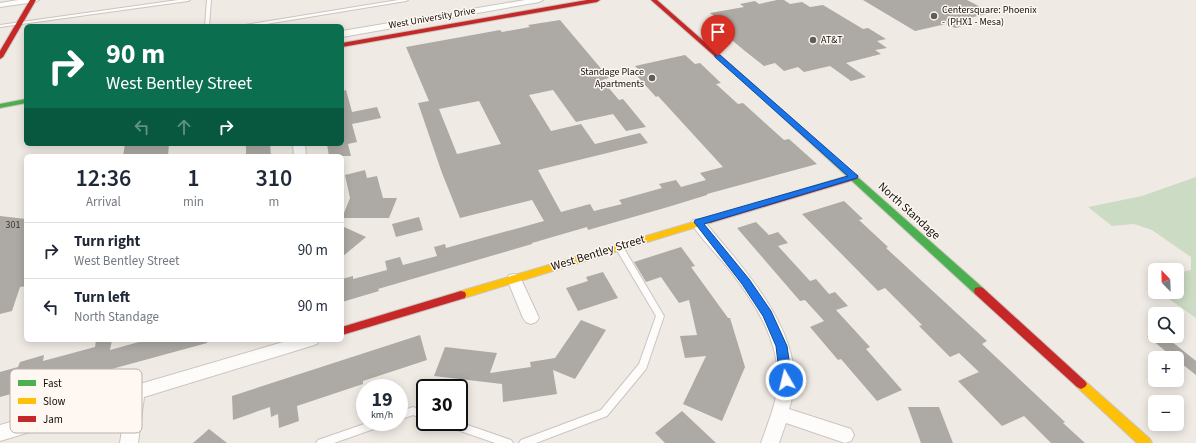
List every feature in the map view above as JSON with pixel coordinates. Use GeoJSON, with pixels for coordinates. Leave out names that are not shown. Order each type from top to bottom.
{"type":"FeatureCollection","features":[{"type":"Feature","properties":{"kind":"street"},"geometry":{"type":"LineString","coordinates":[[0,57],[33,0]]}},
{"type":"Feature","properties":{"kind":"street"},"geometry":{"type":"LineString","coordinates":[[0,5],[33,0]]}},
{"type":"Feature","properties":{"kind":"street","name":"West University Drive"},"geometry":{"type":"LineString","coordinates":[[344,34],[539,0]]}},
{"type":"Feature","properties":{"kind":"street","name":"West University Drive"},"geometry":{"type":"LineString","coordinates":[[344,45],[597,0]]}},
{"type":"Feature","properties":{"kind":"street","name":"North Standage"},"geometry":{"type":"LineString","coordinates":[[654,0],[854,176],[1146,443]]}},
{"type":"Feature","properties":{"kind":"street"},"geometry":{"type":"LineString","coordinates":[[0,106],[24,101]]}},
{"type":"Feature","properties":{"kind":"street","name":"West Bentley Street"},"geometry":{"type":"LineString","coordinates":[[344,330],[854,176]]}},
{"type":"Feature","properties":{"kind":"street"},"geometry":{"type":"LineString","coordinates":[[698,222],[746,282],[767,314],[781,346],[786,380],[780,413],[770,443]]}},
{"type":"Feature","properties":{"kind":"street"},"geometry":{"type":"LineString","coordinates":[[514,279],[531,318]]}},
{"type":"Feature","properties":{"kind":"street"},"geometry":{"type":"LineString","coordinates":[[142,390],[304,342]]}},
{"type":"Feature","properties":{"kind":"street"},"geometry":{"type":"LineString","coordinates":[[780,413],[845,435]]}},
{"type":"Feature","properties":{"kind":"street"},"geometry":{"type":"LineString","coordinates":[[0,433],[10,430]]}},
{"type":"Feature","properties":{"kind":"street"},"geometry":{"type":"LineString","coordinates":[[129,443],[130,433]]}},
{"type":"Feature","properties":{"kind":"lane"},"geometry":{"type":"LineString","coordinates":[[0,26],[188,0]]}},
{"type":"Feature","properties":{"kind":"lane"},"geometry":{"type":"LineString","coordinates":[[207,24],[210,0]]}},
{"type":"Feature","properties":{"kind":"lane"},"geometry":{"type":"LineString","coordinates":[[257,24],[406,0]]}},
{"type":"Feature","properties":{"kind":"lane"},"geometry":{"type":"LineString","coordinates":[[524,443],[604,413],[643,366],[660,316],[619,247]]}},
{"type":"Feature","properties":{"kind":"lane"},"geometry":{"type":"LineString","coordinates":[[468,429],[508,443]]}},
{"type":"Feature","properties":{"kind":"lane"},"geometry":{"type":"LineString","coordinates":[[321,443],[356,431]]}},
{"type":"Feature","properties":{"kind":"green space"},"geometry":{"type":"Polygon","coordinates":[[[1196,177],[1196,318],[1184,310],[1184,307],[1180,307],[1169,299],[1184,299],[1184,272],[1191,270],[1191,257],[1152,230],[1134,224],[1112,226],[1088,207],[1142,196],[1196,177]]]}},
{"type":"Feature","properties":{"kind":"building","name":"AT&T"},"geometry":{"type":"Polygon","coordinates":[[[784,0],[790,4],[802,2],[810,7],[823,5],[863,29],[868,28],[886,39],[877,41],[887,48],[875,50],[881,54],[846,63],[866,77],[851,81],[830,66],[804,72],[798,67],[784,71],[775,63],[764,66],[716,27],[725,25],[710,13],[744,7],[740,4],[755,1],[759,4],[784,0]]]}},
{"type":"Feature","properties":{"kind":"building","name":"Centersquare: Phoenix - (PHX1 - Mesa)"},"geometry":{"type":"Polygon","coordinates":[[[863,0],[967,0],[992,13],[964,19],[974,24],[955,28],[946,24],[915,31],[863,0]]]}},
{"type":"Feature","properties":{"kind":"building"},"geometry":{"type":"Polygon","coordinates":[[[560,20],[609,78],[602,80],[619,100],[623,99],[646,127],[626,131],[613,114],[576,122],[553,90],[529,95],[551,131],[581,124],[595,144],[640,133],[648,143],[538,170],[561,212],[590,204],[594,211],[622,204],[619,200],[662,188],[659,184],[676,180],[681,187],[706,180],[700,173],[723,167],[658,96],[656,97],[637,76],[643,75],[635,66],[685,55],[695,64],[700,63],[721,83],[716,84],[738,104],[743,103],[784,140],[789,139],[817,164],[707,194],[588,230],[587,227],[378,289],[379,291],[344,301],[344,278],[353,276],[353,279],[387,270],[385,261],[400,257],[403,265],[437,256],[434,247],[445,244],[446,248],[544,221],[532,200],[460,218],[442,173],[418,103],[429,101],[406,47],[500,30],[502,32],[530,27],[528,25],[560,20]],[[479,101],[439,109],[457,154],[501,144],[479,101]]]}},
{"type":"Feature","properties":{"kind":"building"},"geometry":{"type":"Polygon","coordinates":[[[344,90],[346,90],[352,112],[377,107],[381,118],[352,124],[357,142],[348,144],[351,156],[344,156],[344,154],[329,154],[327,146],[344,146],[344,90]]]}},
{"type":"Feature","properties":{"kind":"building"},"geometry":{"type":"Polygon","coordinates":[[[125,146],[169,146],[168,154],[123,154],[125,146]]]}},
{"type":"Feature","properties":{"kind":"building"},"geometry":{"type":"Polygon","coordinates":[[[246,146],[270,146],[271,154],[246,154],[246,146]]]}},
{"type":"Feature","properties":{"kind":"building"},"geometry":{"type":"Polygon","coordinates":[[[365,170],[367,178],[377,176],[383,198],[397,198],[389,218],[344,218],[344,213],[350,198],[345,175],[365,170]]]}},
{"type":"Feature","properties":{"kind":"building"},"geometry":{"type":"Polygon","coordinates":[[[844,201],[863,219],[859,220],[888,247],[886,248],[987,341],[982,344],[1065,422],[1063,423],[1085,443],[1051,443],[1024,416],[1002,426],[958,381],[979,372],[959,353],[950,357],[919,326],[922,325],[885,288],[878,291],[802,214],[844,201]]]}},
{"type":"Feature","properties":{"kind":"building"},"geometry":{"type":"Polygon","coordinates":[[[0,216],[24,219],[24,286],[20,287],[12,311],[0,314],[0,216]]]}},
{"type":"Feature","properties":{"kind":"building"},"geometry":{"type":"Polygon","coordinates":[[[419,217],[423,230],[396,237],[392,224],[419,217]]]}},
{"type":"Feature","properties":{"kind":"building"},"geometry":{"type":"Polygon","coordinates":[[[756,222],[769,235],[778,232],[788,243],[778,246],[810,281],[816,279],[829,294],[835,292],[848,306],[836,310],[870,347],[866,349],[902,390],[877,401],[841,359],[838,360],[810,327],[824,321],[805,300],[800,301],[737,228],[756,222]]]}},
{"type":"Feature","properties":{"kind":"building"},"geometry":{"type":"Polygon","coordinates":[[[344,227],[366,237],[344,255],[344,227]]]}},
{"type":"Feature","properties":{"kind":"building"},"geometry":{"type":"Polygon","coordinates":[[[681,247],[695,266],[691,267],[728,318],[730,318],[745,367],[722,421],[683,404],[706,356],[685,358],[680,336],[697,335],[689,300],[679,303],[661,277],[646,282],[634,262],[681,247]]]}},
{"type":"Feature","properties":{"kind":"building"},"geometry":{"type":"Polygon","coordinates":[[[603,272],[618,298],[578,311],[566,288],[588,281],[586,277],[603,272]]]}},
{"type":"Feature","properties":{"kind":"building"},"geometry":{"type":"Polygon","coordinates":[[[581,320],[606,330],[575,379],[553,370],[557,394],[503,402],[502,384],[434,376],[445,347],[497,353],[490,373],[531,367],[530,362],[555,358],[581,320]]]}},
{"type":"Feature","properties":{"kind":"building"},"geometry":{"type":"Polygon","coordinates":[[[420,335],[427,360],[369,379],[356,379],[356,386],[297,406],[299,421],[279,428],[278,414],[271,417],[270,407],[233,420],[232,396],[420,335]]]}},
{"type":"Feature","properties":{"kind":"building"},"geometry":{"type":"Polygon","coordinates":[[[96,342],[112,342],[110,350],[139,342],[207,342],[112,369],[11,369],[18,367],[20,362],[44,355],[43,361],[95,347],[96,342]]]}},
{"type":"Feature","properties":{"kind":"building"},"geometry":{"type":"Polygon","coordinates":[[[1156,343],[1173,343],[1184,351],[1165,351],[1156,343]]]}},
{"type":"Feature","properties":{"kind":"building"},"geometry":{"type":"Polygon","coordinates":[[[1184,351],[1196,361],[1196,375],[1184,366],[1184,351]]]}},
{"type":"Feature","properties":{"kind":"building"},"geometry":{"type":"Polygon","coordinates":[[[10,369],[10,394],[0,397],[0,372],[10,369]]]}},
{"type":"Feature","properties":{"kind":"building"},"geometry":{"type":"Polygon","coordinates":[[[908,407],[939,407],[953,443],[921,443],[908,407]]]}},
{"type":"Feature","properties":{"kind":"building"},"geometry":{"type":"Polygon","coordinates":[[[682,411],[716,443],[665,443],[655,433],[682,411]]]}},
{"type":"Feature","properties":{"kind":"building"},"geometry":{"type":"Polygon","coordinates":[[[209,429],[227,443],[193,443],[209,429]]]}},
{"type":"Feature","properties":{"kind":"traffic: fast"},"geometry":{"type":"LineString","coordinates":[[756,90],[979,291]]}},
{"type":"Feature","properties":{"kind":"traffic: fast"},"geometry":{"type":"LineString","coordinates":[[0,106],[24,101]]}},
{"type":"Feature","properties":{"kind":"traffic: slow"},"geometry":{"type":"LineString","coordinates":[[461,295],[710,220]]}},
{"type":"Feature","properties":{"kind":"traffic: slow"},"geometry":{"type":"LineString","coordinates":[[1081,384],[1146,443]]}},
{"type":"Feature","properties":{"kind":"traffic: jam"},"geometry":{"type":"LineString","coordinates":[[0,57],[33,0]]}},
{"type":"Feature","properties":{"kind":"traffic: jam"},"geometry":{"type":"LineString","coordinates":[[344,45],[597,0]]}},
{"type":"Feature","properties":{"kind":"traffic: jam"},"geometry":{"type":"LineString","coordinates":[[654,0],[756,90]]}},
{"type":"Feature","properties":{"kind":"traffic: jam"},"geometry":{"type":"LineString","coordinates":[[710,220],[854,177]]}},
{"type":"Feature","properties":{"kind":"traffic: jam"},"geometry":{"type":"LineString","coordinates":[[979,291],[1081,384]]}},
{"type":"Feature","properties":{"kind":"traffic: jam"},"geometry":{"type":"LineString","coordinates":[[344,330],[461,295]]}},
{"type":"Feature","properties":{"kind":"place","name":"Centersquare: Phoenix - (PHX1 - Mesa)"},"geometry":{"type":"Point","coordinates":[934,16]}},
{"type":"Feature","properties":{"kind":"place","name":"AT&T"},"geometry":{"type":"Point","coordinates":[813,40]}},
{"type":"Feature","properties":{"kind":"place","name":"Standage Place Apartments"},"geometry":{"type":"Point","coordinates":[652,78]}},
{"type":"Feature","properties":{"kind":"route"},"geometry":{"type":"LineString","coordinates":[[718,56],[854,176],[698,222],[746,282],[767,314],[781,346],[786,380]]}}]}
